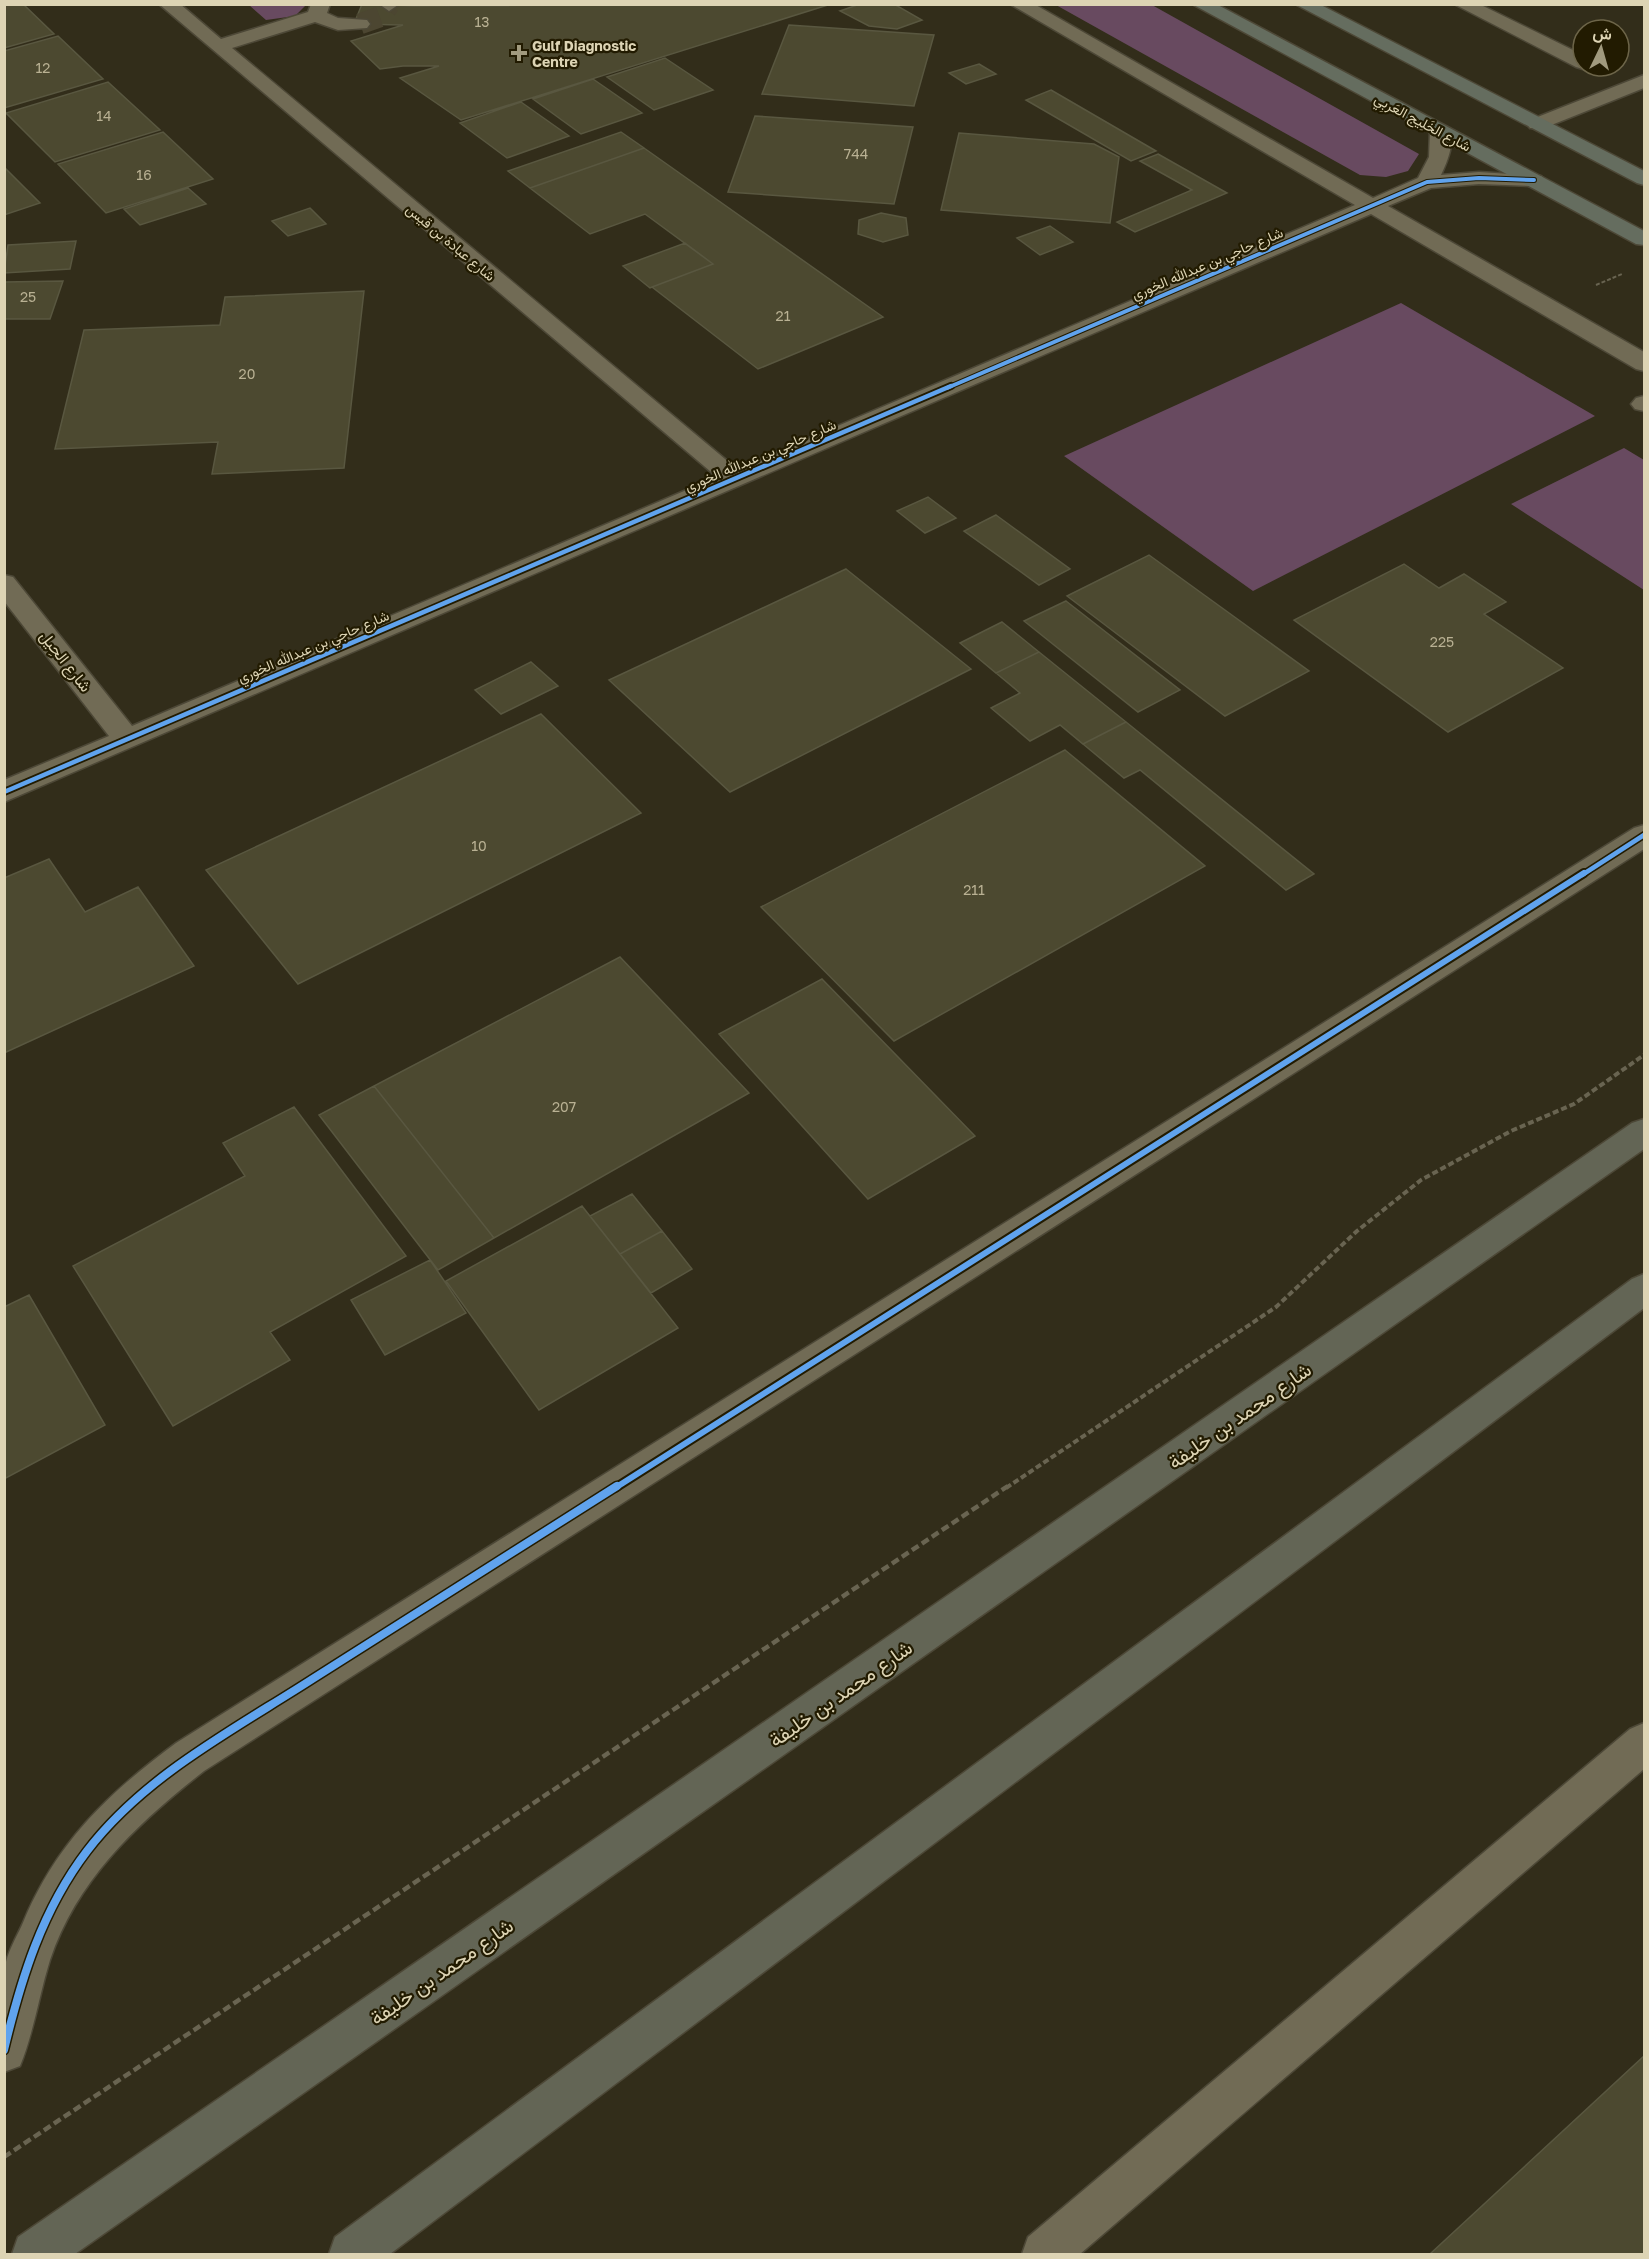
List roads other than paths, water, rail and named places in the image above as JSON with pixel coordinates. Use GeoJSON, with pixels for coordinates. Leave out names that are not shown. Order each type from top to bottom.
{"type":"FeatureCollection","features":[{"type":"Feature","properties":{"kind":"highway","name":"شارع الخَلِيج العَربِي"},"geometry":{"type":"LineString","coordinates":[[1201,4],[1644,239]]}},
{"type":"Feature","properties":{"kind":"highway"},"geometry":{"type":"LineString","coordinates":[[1304,4],[1644,179]]}},
{"type":"Feature","properties":{"kind":"main road","name":"شارع محمد بن خليفة"},"geometry":{"type":"LineString","coordinates":[[35,2254],[1644,1132]]}},
{"type":"Feature","properties":{"kind":"main road"},"geometry":{"type":"LineString","coordinates":[[352,2254],[385,2241],[1644,1289]]}},
{"type":"Feature","properties":{"kind":"street","name":"شارع عبادة بن قيس"},"geometry":{"type":"LineString","coordinates":[[168,4],[734,479]]}},
{"type":"Feature","properties":{"kind":"street"},"geometry":{"type":"LineString","coordinates":[[1019,4],[1370,207],[1636,357],[1644,364]]}},
{"type":"Feature","properties":{"kind":"street"},"geometry":{"type":"LineString","coordinates":[[1463,4],[1571,57]]}},
{"type":"Feature","properties":{"kind":"street"},"geometry":{"type":"LineString","coordinates":[[218,46],[319,10],[334,24],[360,24]]}},
{"type":"Feature","properties":{"kind":"street"},"geometry":{"type":"LineString","coordinates":[[1618,78],[1640,87]]}},
{"type":"Feature","properties":{"kind":"street"},"geometry":{"type":"LineString","coordinates":[[1537,124],[1640,87]]}},
{"type":"Feature","properties":{"kind":"street"},"geometry":{"type":"LineString","coordinates":[[1427,182],[1439,157],[1440,131]]}},
{"type":"Feature","properties":{"kind":"street","name":"شارع حاجي بن عبدالله الخوري"},"geometry":{"type":"LineString","coordinates":[[4,792],[1427,182],[1479,178],[1534,180]]}},
{"type":"Feature","properties":{"kind":"street","name":"شارع الحِيل"},"geometry":{"type":"LineString","coordinates":[[4,583],[127,739]]}},
{"type":"Feature","properties":{"kind":"street"},"geometry":{"type":"LineString","coordinates":[[4,2050],[17,1991],[33,1944],[55,1898],[83,1856],[114,1818],[151,1785],[190,1757],[1644,835]]}},
{"type":"Feature","properties":{"kind":"street"},"geometry":{"type":"LineString","coordinates":[[1045,2254],[1644,1743]]}},
{"type":"Feature","properties":{"kind":"tunnel"},"geometry":{"type":"LineString","coordinates":[[360,24],[382,16],[389,5]]}},
{"type":"Feature","properties":{"kind":"place","name":"Gulf Diagnostic Centre"},"geometry":{"type":"Point","coordinates":[519,53]}}]}
